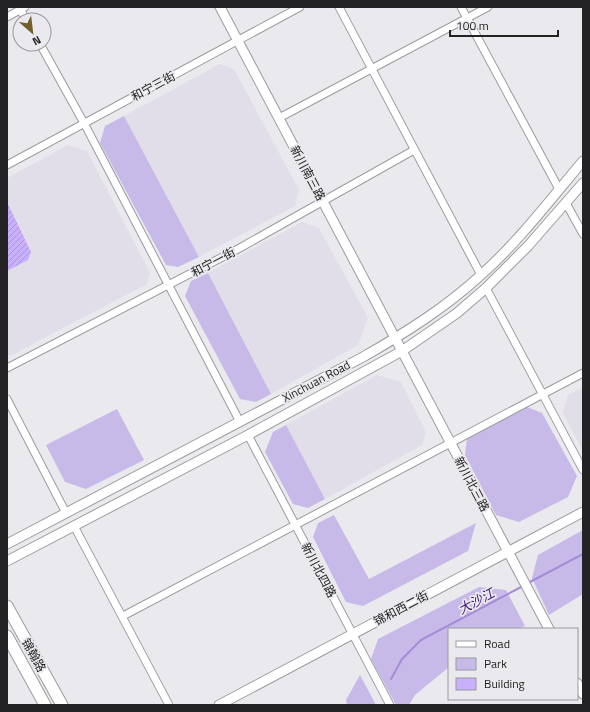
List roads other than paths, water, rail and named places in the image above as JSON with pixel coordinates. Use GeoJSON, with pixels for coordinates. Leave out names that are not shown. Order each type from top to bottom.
{"type":"FeatureCollection","features":[{"type":"Feature","properties":{"kind":"main road","name":"锦翰路"},"geometry":{"type":"LineString","coordinates":[[7,606],[62,705]]}},
{"type":"Feature","properties":{"kind":"main road","name":"锦翰路"},"geometry":{"type":"LineString","coordinates":[[7,636],[45,705]]}},
{"type":"Feature","properties":{"kind":"street","name":"新川南三路"},"geometry":{"type":"LineString","coordinates":[[220,7],[395,338]]}},
{"type":"Feature","properties":{"kind":"street","name":"和宁三街"},"geometry":{"type":"LineString","coordinates":[[7,165],[300,7]]}},
{"type":"Feature","properties":{"kind":"street"},"geometry":{"type":"LineString","coordinates":[[339,7],[481,275]]}},
{"type":"Feature","properties":{"kind":"street"},"geometry":{"type":"LineString","coordinates":[[461,7],[559,189]]}},
{"type":"Feature","properties":{"kind":"street"},"geometry":{"type":"LineString","coordinates":[[279,118],[372,70],[488,7]]}},
{"type":"Feature","properties":{"kind":"street"},"geometry":{"type":"LineString","coordinates":[[7,17],[22,8]]}},
{"type":"Feature","properties":{"kind":"street"},"geometry":{"type":"LineString","coordinates":[[44,52],[84,123],[240,422]]}},
{"type":"Feature","properties":{"kind":"street","name":"和宁一街"},"geometry":{"type":"LineString","coordinates":[[7,368],[168,286],[414,150]]}},
{"type":"Feature","properties":{"kind":"street","name":"Xinchuan Road"},"geometry":{"type":"LineString","coordinates":[[7,544],[240,422],[418,325],[453,299],[481,275],[520,235],[583,162]]}},
{"type":"Feature","properties":{"kind":"street","name":"Xinchuan Road"},"geometry":{"type":"LineString","coordinates":[[7,561],[248,435],[402,351],[446,321],[486,288],[512,263],[583,183]]}},
{"type":"Feature","properties":{"kind":"street"},"geometry":{"type":"LineString","coordinates":[[566,203],[583,234]]}},
{"type":"Feature","properties":{"kind":"street"},"geometry":{"type":"LineString","coordinates":[[486,288],[583,470]]}},
{"type":"Feature","properties":{"kind":"street","name":"新川北三路"},"geometry":{"type":"LineString","coordinates":[[395,338],[548,628]]}},
{"type":"Feature","properties":{"kind":"street"},"geometry":{"type":"LineString","coordinates":[[123,616],[583,373]]}},
{"type":"Feature","properties":{"kind":"street"},"geometry":{"type":"LineString","coordinates":[[7,399],[66,513]]}},
{"type":"Feature","properties":{"kind":"street","name":"新川北四路"},"geometry":{"type":"LineString","coordinates":[[248,435],[390,705]]}},
{"type":"Feature","properties":{"kind":"street","name":"锦和西二街"},"geometry":{"type":"LineString","coordinates":[[219,705],[583,512]]}},
{"type":"Feature","properties":{"kind":"street"},"geometry":{"type":"LineString","coordinates":[[74,526],[169,705]]}},
{"type":"Feature","properties":{"kind":"street"},"geometry":{"type":"LineString","coordinates":[[578,685],[583,694]]}},
{"type":"Feature","properties":{"kind":"waterway","name":"大沙江"},"geometry":{"type":"LineString","coordinates":[[528,583],[583,554]]}},
{"type":"Feature","properties":{"kind":"waterway","name":"大沙江"},"geometry":{"type":"LineString","coordinates":[[391,679],[402,659],[421,640],[523,586]]}}]}
